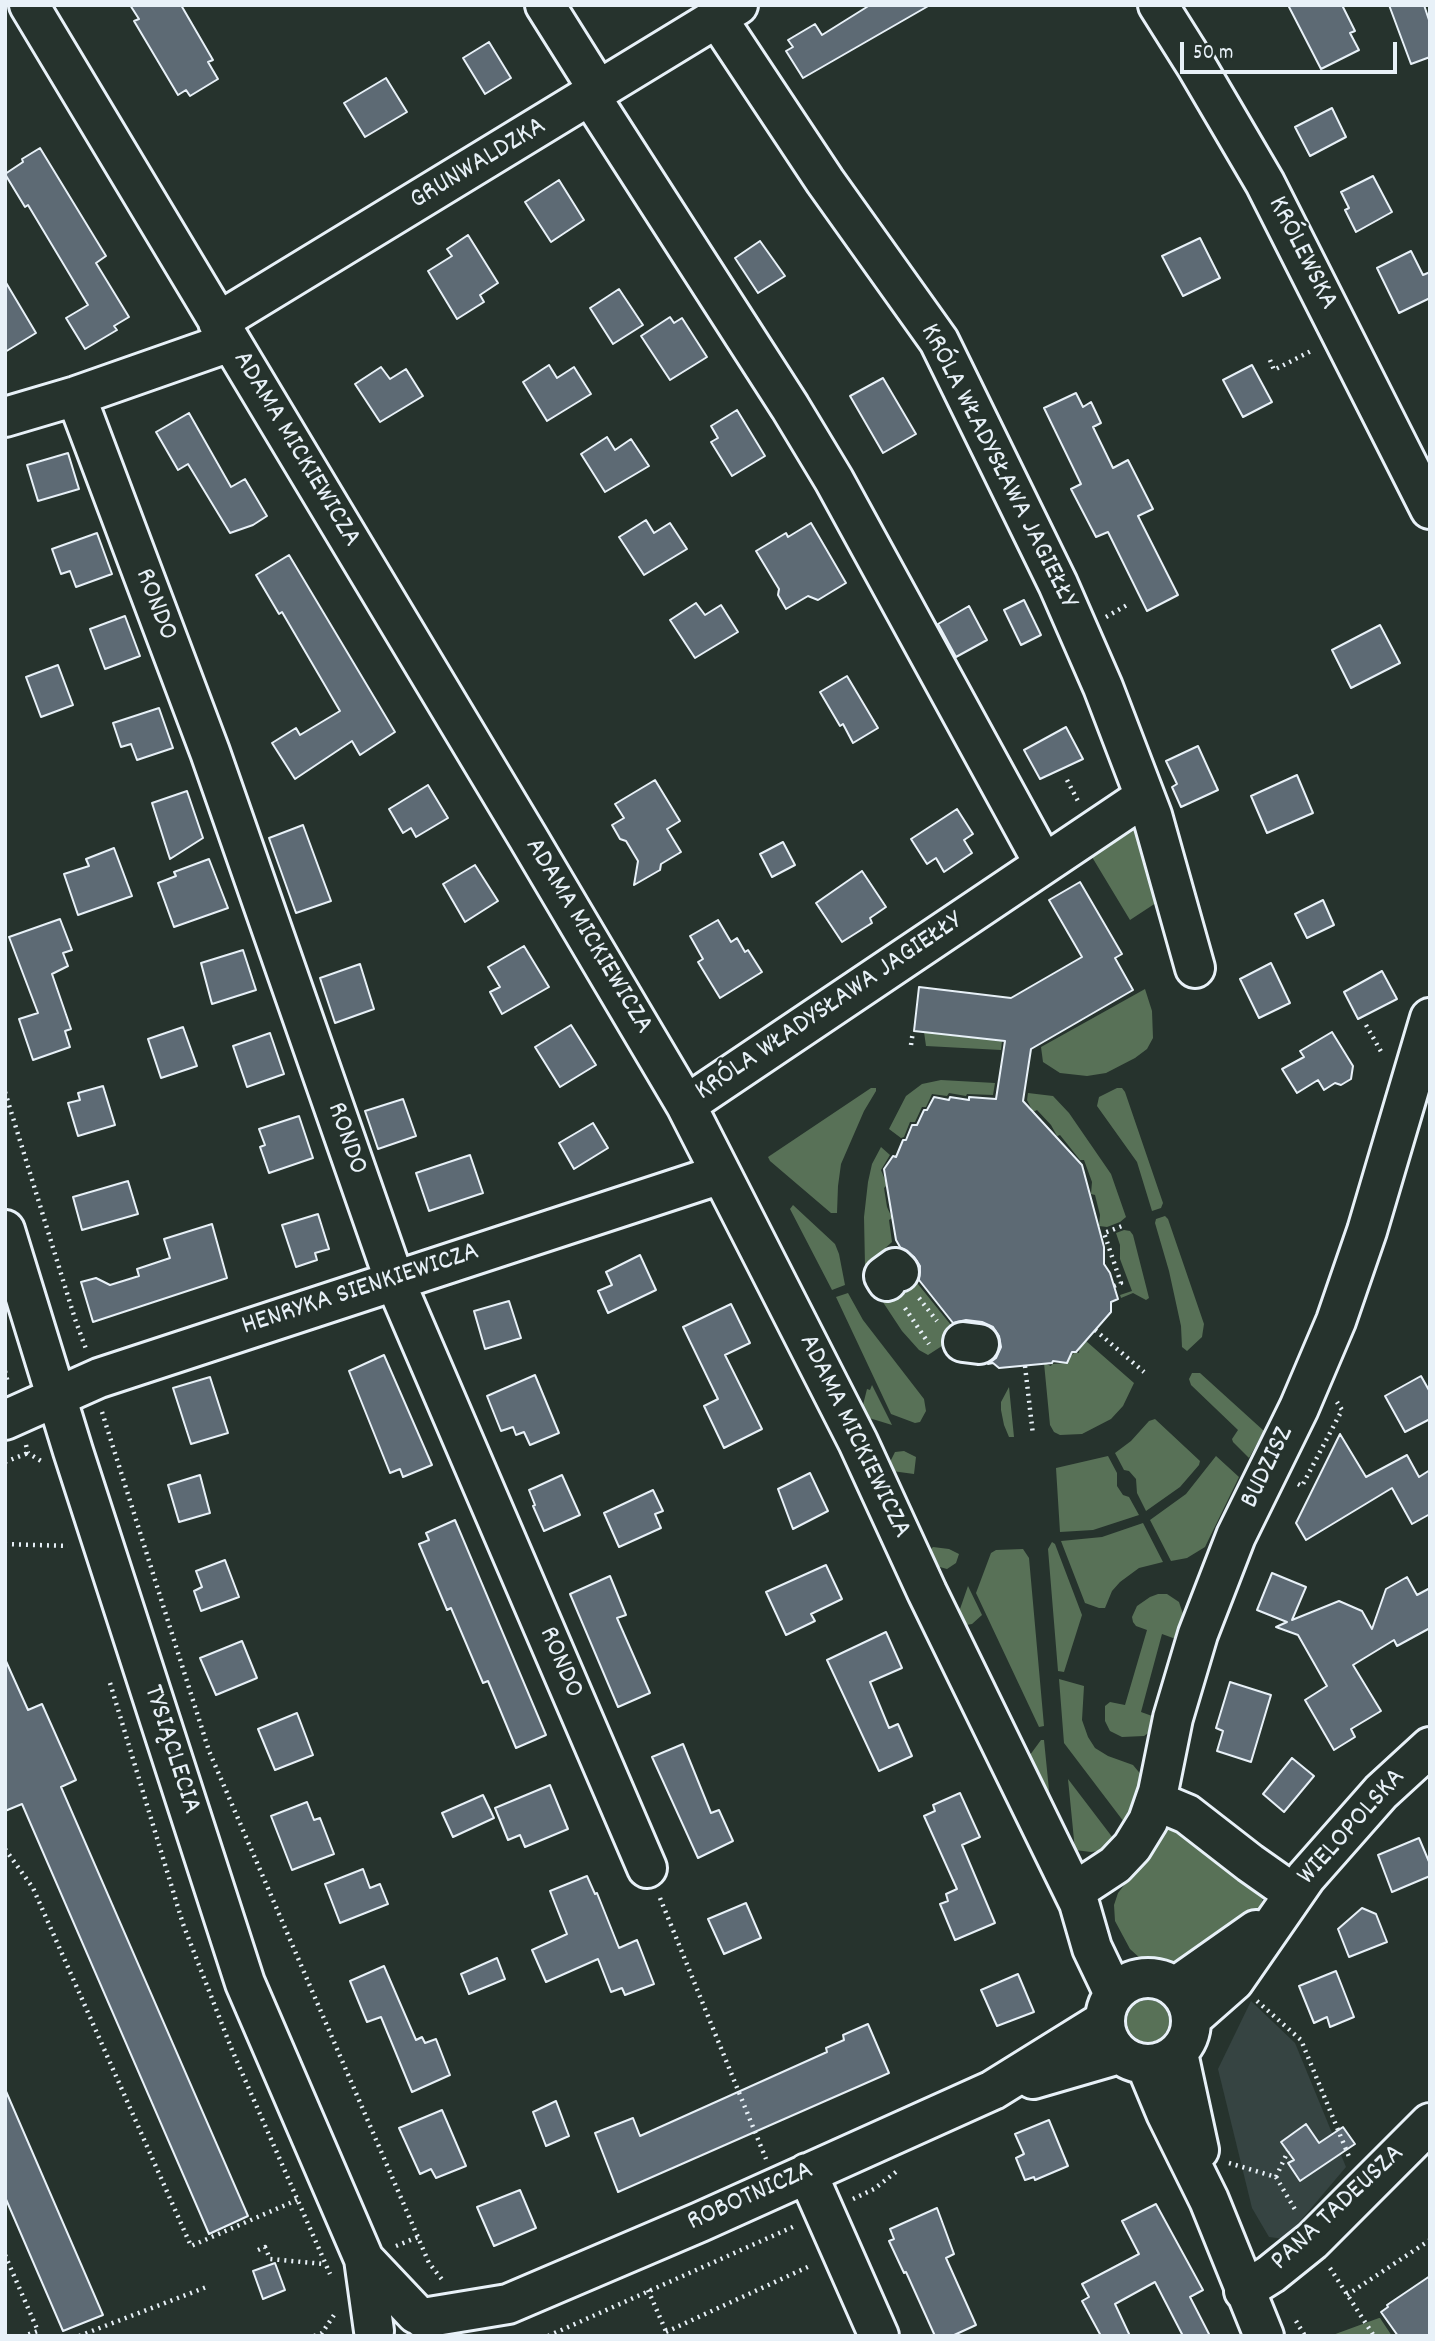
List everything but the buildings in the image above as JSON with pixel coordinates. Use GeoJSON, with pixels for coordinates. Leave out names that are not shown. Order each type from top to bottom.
{"type":"FeatureCollection","features":[{"type":"Feature","properties":{"kind":"street","name":"ADAMA MICKIEWICZA"},"geometry":{"type":"LineString","coordinates":[[29,5],[686,1105],[858,1442],[927,1592],[1076,1898],[1108,1940],[1133,2028]]}},
{"type":"Feature","properties":{"kind":"street"},"geometry":{"type":"LineString","coordinates":[[545,5],[595,94],[790,407],[1063,860]]}},
{"type":"Feature","properties":{"kind":"street","name":"KRÓLEWSKA"},"geometry":{"type":"LineString","coordinates":[[1158,5],[1198,67],[1265,183],[1430,509]]}},
{"type":"Feature","properties":{"kind":"street","name":"GRUNWALDZKA"},"geometry":{"type":"LineString","coordinates":[[5,416],[76,396],[224,332],[728,12]]}},
{"type":"Feature","properties":{"kind":"street","name":"KRÓLA WŁADYSŁAWA JAGIEŁŁY"},"geometry":{"type":"LineString","coordinates":[[728,12],[825,181],[939,341],[1058,584],[1102,687],[1144,797],[1168,867],[1195,968]]}},
{"type":"Feature","properties":{"kind":"street","name":"RONDO"},"geometry":{"type":"LineString","coordinates":[[76,396],[210,752],[394,1279],[647,1868]]}},
{"type":"Feature","properties":{"kind":"street","name":"KRÓLA WŁADYSŁAWA JAGIEŁŁY"},"geometry":{"type":"LineString","coordinates":[[686,1105],[1063,860],[1144,797]]}},
{"type":"Feature","properties":{"kind":"street","name":"BUDZISZ"},"geometry":{"type":"LineString","coordinates":[[1076,1898],[1132,1847],[1148,1821],[1156,1801],[1172,1718],[1198,1634],[1236,1536],[1298,1408],[1336,1321],[1367,1231],[1430,1017]]}},
{"type":"Feature","properties":{"kind":"street","name":"HENRYKA SIENKIEWICZA"},"geometry":{"type":"LineString","coordinates":[[5,1420],[100,1378],[394,1279],[721,1174]]}},
{"type":"Feature","properties":{"kind":"street","name":"TYSIĄCLECIA"},"geometry":{"type":"LineString","coordinates":[[5,1230],[244,1983],[363,2259],[373,2333]]}},
{"type":"Feature","properties":{"kind":"street","name":"WIELOPOLSKA"},"geometry":{"type":"LineString","coordinates":[[1183,2002],[1234,1981],[1287,1903],[1381,1792],[1430,1746]]}},
{"type":"Feature","properties":{"kind":"street"},"geometry":{"type":"LineString","coordinates":[[1156,1801],[1186,1814],[1287,1903]]}},
{"type":"Feature","properties":{"kind":"street"},"geometry":{"type":"LineString","coordinates":[[1133,2028],[1189,2035],[1183,2002],[1154,1978],[1133,2028],[1166,2113],[1209,2200],[1264,2336]]}},
{"type":"Feature","properties":{"kind":"street","name":"ROBOTNICZA"},"geometry":{"type":"LineString","coordinates":[[373,2333],[379,2323],[392,2315],[407,2313],[426,2322],[508,2304],[1133,2028]]}},
{"type":"Feature","properties":{"kind":"street","name":"PANA TADEUSZA"},"geometry":{"type":"LineString","coordinates":[[1244,2291],[1271,2274],[1312,2241],[1430,2123]]}},
{"type":"Feature","properties":{"kind":"street"},"geometry":{"type":"LineString","coordinates":[[807,2173],[879,2336]]}},
{"type":"Feature","properties":{"kind":"street","name":"TYSIĄCLECIA"},"geometry":{"type":"LineString","coordinates":[[363,2259],[426,2322]]}},
{"type":"Feature","properties":{"kind":"street","name":"ROBOTNICZA"},"geometry":{"type":"LineString","coordinates":[[471,2336],[508,2304]]}},
{"type":"Feature","properties":{"kind":"path"},"geometry":{"type":"LineString","coordinates":[[1270,360],[1274,370],[1318,348]]}},
{"type":"Feature","properties":{"kind":"path"},"geometry":{"type":"LineString","coordinates":[[1366,1025],[1385,1059]]}},
{"type":"Feature","properties":{"kind":"path"},"geometry":{"type":"LineString","coordinates":[[911,1045],[913,1031]]}},
{"type":"Feature","properties":{"kind":"path"},"geometry":{"type":"LineString","coordinates":[[5,1093],[75,1319],[86,1349],[92,1353],[100,1378],[103,1416],[209,1751],[429,2263],[439,2277],[452,2286]]}},
{"type":"Feature","properties":{"kind":"path"},"geometry":{"type":"LineString","coordinates":[[1114,1286],[1121,1283],[1104,1233],[1122,1226]]}},
{"type":"Feature","properties":{"kind":"path"},"geometry":{"type":"LineString","coordinates":[[893,1277],[944,1330],[959,1346],[893,1277]]}},
{"type":"Feature","properties":{"kind":"path"},"geometry":{"type":"LineString","coordinates":[[1095,1330],[1144,1372]]}},
{"type":"Feature","properties":{"kind":"path"},"geometry":{"type":"LineString","coordinates":[[1025,1366],[1033,1434]]}},
{"type":"Feature","properties":{"kind":"path"},"geometry":{"type":"LineString","coordinates":[[1293,1482],[1302,1486],[1342,1410],[1335,1399]]}},
{"type":"Feature","properties":{"kind":"path"},"geometry":{"type":"LineString","coordinates":[[5,1462],[28,1453]]}},
{"type":"Feature","properties":{"kind":"path"},"geometry":{"type":"LineString","coordinates":[[5,1544],[68,1546]]}},
{"type":"Feature","properties":{"kind":"path"},"geometry":{"type":"LineString","coordinates":[[5,1849],[33,1888],[191,2246],[297,2200]]}},
{"type":"Feature","properties":{"kind":"path"},"geometry":{"type":"LineString","coordinates":[[647,1868],[766,2159],[754,2165]]}},
{"type":"Feature","properties":{"kind":"path"},"geometry":{"type":"LineString","coordinates":[[1253,1997],[1301,2040],[1357,2176],[1365,2188]]}},
{"type":"Feature","properties":{"kind":"path"},"geometry":{"type":"LineString","coordinates":[[1276,2177],[1287,2151]]}},
{"type":"Feature","properties":{"kind":"path"},"geometry":{"type":"LineString","coordinates":[[1229,2163],[1276,2177],[1300,2219]]}},
{"type":"Feature","properties":{"kind":"path"},"geometry":{"type":"LineString","coordinates":[[548,2336],[826,2213],[874,2189],[903,2167]]}},
{"type":"Feature","properties":{"kind":"path"},"geometry":{"type":"LineString","coordinates":[[1347,2295],[1427,2242],[1430,2250]]}},
{"type":"Feature","properties":{"kind":"path"},"geometry":{"type":"LineString","coordinates":[[258,2250],[265,2248],[270,2259],[325,2264]]}},
{"type":"Feature","properties":{"kind":"path"},"geometry":{"type":"LineString","coordinates":[[648,2290],[667,2334],[842,2251]]}},
{"type":"Feature","properties":{"kind":"path"},"geometry":{"type":"LineString","coordinates":[[5,2255],[39,2333],[24,2336]]}},
{"type":"Feature","properties":{"kind":"path"},"geometry":{"type":"LineString","coordinates":[[1327,2264],[1374,2336]]}},
{"type":"Feature","properties":{"kind":"path"},"geometry":{"type":"LineString","coordinates":[[79,2336],[209,2286]]}},
{"type":"Feature","properties":{"kind":"shaded area"},"geometry":{"type":"Polygon","coordinates":[[[1251,2001],[1295,2043],[1346,2167],[1285,2239],[1269,2237],[1252,2208],[1218,2069],[1251,2001]]]}},
{"type":"Feature","properties":{"kind":"green space"},"geometry":{"type":"Polygon","coordinates":[[[1136,829],[1165,897],[1130,920],[1092,857],[1136,829]]]}},
{"type":"Feature","properties":{"kind":"green space"},"geometry":{"type":"Polygon","coordinates":[[[1145,989],[1152,1011],[1153,1038],[1147,1049],[1135,1058],[1106,1073],[1087,1076],[1060,1073],[1043,1062],[1041,1047],[1145,989]]]}},
{"type":"Feature","properties":{"kind":"green space"},"geometry":{"type":"Polygon","coordinates":[[[924,1032],[1002,1041],[1001,1050],[926,1046],[924,1032]]]}},
{"type":"Feature","properties":{"kind":"green space"},"geometry":{"type":"Polygon","coordinates":[[[941,1080],[995,1083],[993,1095],[932,1094],[915,1122],[910,1122],[904,1137],[901,1138],[889,1129],[906,1096],[922,1084],[941,1080]]]}},
{"type":"Feature","properties":{"kind":"green space"},"geometry":{"type":"Polygon","coordinates":[[[871,1088],[876,1088],[876,1091],[864,1111],[841,1164],[837,1213],[831,1213],[768,1157],[871,1088]]]}},
{"type":"Feature","properties":{"kind":"green space"},"geometry":{"type":"Polygon","coordinates":[[[1122,1088],[1125,1092],[1163,1203],[1161,1208],[1152,1211],[1137,1162],[1097,1106],[1099,1097],[1122,1088]]]}},
{"type":"Feature","properties":{"kind":"green space"},"geometry":{"type":"Polygon","coordinates":[[[1028,1093],[1053,1096],[1069,1113],[1111,1174],[1126,1217],[1120,1222],[1107,1227],[1099,1226],[1100,1215],[1095,1195],[1091,1194],[1092,1182],[1084,1160],[1080,1160],[1060,1135],[1057,1136],[1037,1110],[1033,1112],[1027,1100],[1028,1093]]]}},
{"type":"Feature","properties":{"kind":"green space"},"geometry":{"type":"Polygon","coordinates":[[[881,1147],[890,1155],[881,1170],[887,1185],[884,1188],[892,1218],[889,1220],[892,1242],[865,1266],[864,1217],[868,1182],[872,1164],[881,1147]]]}},
{"type":"Feature","properties":{"kind":"green space"},"geometry":{"type":"Polygon","coordinates":[[[793,1205],[835,1244],[845,1285],[832,1290],[790,1209],[793,1205]]]}},
{"type":"Feature","properties":{"kind":"green space"},"geometry":{"type":"Polygon","coordinates":[[[1165,1216],[1204,1324],[1202,1337],[1187,1351],[1182,1347],[1181,1326],[1155,1223],[1156,1219],[1165,1216]]]}},
{"type":"Feature","properties":{"kind":"green space"},"geometry":{"type":"Polygon","coordinates":[[[1124,1230],[1133,1235],[1149,1298],[1146,1300],[1133,1293],[1121,1298],[1120,1295],[1132,1291],[1120,1259],[1120,1245],[1116,1233],[1124,1230]]]}},
{"type":"Feature","properties":{"kind":"green space"},"geometry":{"type":"Polygon","coordinates":[[[897,1258],[959,1335],[928,1355],[919,1350],[902,1331],[869,1281],[897,1258]]]}},
{"type":"Feature","properties":{"kind":"green space"},"geometry":{"type":"Polygon","coordinates":[[[848,1293],[863,1320],[924,1399],[926,1411],[920,1422],[915,1423],[891,1414],[836,1297],[848,1293]]]}},
{"type":"Feature","properties":{"kind":"green space"},"geometry":{"type":"Polygon","coordinates":[[[1086,1341],[1134,1383],[1123,1406],[1111,1419],[1082,1434],[1060,1435],[1054,1432],[1050,1425],[1044,1363],[1051,1366],[1067,1363],[1075,1352],[1079,1353],[1080,1344],[1086,1341]]]}},
{"type":"Feature","properties":{"kind":"green space"},"geometry":{"type":"Polygon","coordinates":[[[1192,1373],[1200,1373],[1264,1431],[1249,1458],[1233,1442],[1238,1430],[1191,1385],[1189,1379],[1192,1373]]]}},
{"type":"Feature","properties":{"kind":"green space"},"geometry":{"type":"Polygon","coordinates":[[[872,1385],[892,1425],[866,1417],[862,1409],[867,1389],[870,1390],[872,1385]]]}},
{"type":"Feature","properties":{"kind":"green space"},"geometry":{"type":"Polygon","coordinates":[[[1009,1387],[1014,1437],[1009,1437],[1001,1410],[1001,1402],[1009,1387]]]}},
{"type":"Feature","properties":{"kind":"green space"},"geometry":{"type":"Polygon","coordinates":[[[1155,1419],[1200,1461],[1180,1487],[1146,1511],[1137,1493],[1136,1479],[1129,1471],[1124,1470],[1115,1453],[1131,1441],[1149,1421],[1155,1419]]]}},
{"type":"Feature","properties":{"kind":"green space"},"geometry":{"type":"Polygon","coordinates":[[[904,1451],[916,1457],[914,1474],[892,1471],[889,1464],[895,1452],[904,1451]]]}},
{"type":"Feature","properties":{"kind":"green space"},"geometry":{"type":"Polygon","coordinates":[[[1108,1456],[1117,1473],[1117,1486],[1123,1495],[1129,1497],[1139,1515],[1093,1530],[1060,1532],[1056,1468],[1108,1456]]]}},
{"type":"Feature","properties":{"kind":"green space"},"geometry":{"type":"Polygon","coordinates":[[[1216,1456],[1239,1477],[1205,1547],[1187,1558],[1171,1561],[1150,1520],[1186,1494],[1216,1456]]]}},
{"type":"Feature","properties":{"kind":"green space"},"geometry":{"type":"Polygon","coordinates":[[[1143,1523],[1163,1562],[1139,1568],[1120,1582],[1112,1591],[1105,1608],[1085,1603],[1061,1541],[1102,1537],[1143,1523]]]}},
{"type":"Feature","properties":{"kind":"green space"},"geometry":{"type":"Polygon","coordinates":[[[1052,1542],[1082,1615],[1064,1672],[1058,1671],[1048,1549],[1052,1542]]]}},
{"type":"Feature","properties":{"kind":"green space"},"geometry":{"type":"Polygon","coordinates":[[[933,1547],[949,1549],[959,1554],[956,1563],[947,1569],[936,1566],[928,1552],[933,1547]]]}},
{"type":"Feature","properties":{"kind":"green space"},"geometry":{"type":"Polygon","coordinates":[[[1023,1549],[1029,1558],[1044,1726],[1039,1727],[976,1593],[991,1553],[996,1550],[1023,1549]]]}},
{"type":"Feature","properties":{"kind":"green space"},"geometry":{"type":"Polygon","coordinates":[[[968,1586],[982,1615],[972,1624],[966,1625],[961,1619],[960,1609],[968,1586]]]}},
{"type":"Feature","properties":{"kind":"green space"},"geometry":{"type":"Polygon","coordinates":[[[1158,1594],[1167,1594],[1179,1602],[1185,1620],[1178,1637],[1162,1634],[1141,1712],[1155,1717],[1154,1729],[1144,1736],[1122,1737],[1110,1731],[1105,1721],[1105,1706],[1110,1702],[1125,1705],[1147,1630],[1136,1626],[1132,1617],[1137,1606],[1158,1594]]]}},
{"type":"Feature","properties":{"kind":"green space"},"geometry":{"type":"Polygon","coordinates":[[[1059,1679],[1084,1686],[1082,1720],[1095,1748],[1133,1765],[1143,1777],[1127,1826],[1064,1743],[1059,1679]]]}},
{"type":"Feature","properties":{"kind":"green space"},"geometry":{"type":"Polygon","coordinates":[[[1041,1740],[1044,1740],[1051,1810],[1027,1759],[1041,1740]]]}},
{"type":"Feature","properties":{"kind":"green space"},"geometry":{"type":"Polygon","coordinates":[[[1068,1779],[1116,1842],[1105,1850],[1075,1850],[1068,1779]]]}},
{"type":"Feature","properties":{"kind":"green space"},"geometry":{"type":"Polygon","coordinates":[[[1173,1823],[1264,1896],[1259,1909],[1237,1932],[1171,1969],[1142,1960],[1130,1949],[1115,1921],[1114,1905],[1118,1893],[1143,1861],[1164,1827],[1173,1823]]]}},
{"type":"Feature","properties":{"kind":"green space"},"geometry":{"type":"Polygon","coordinates":[[[1148,2000],[1163,2006],[1169,2021],[1163,2036],[1148,2042],[1133,2036],[1127,2021],[1133,2006],[1148,2000]]]}},
{"type":"Feature","properties":{"kind":"green space"},"geometry":{"type":"Polygon","coordinates":[[[1379,2318],[1392,2336],[1330,2336],[1379,2318]]]}}]}
